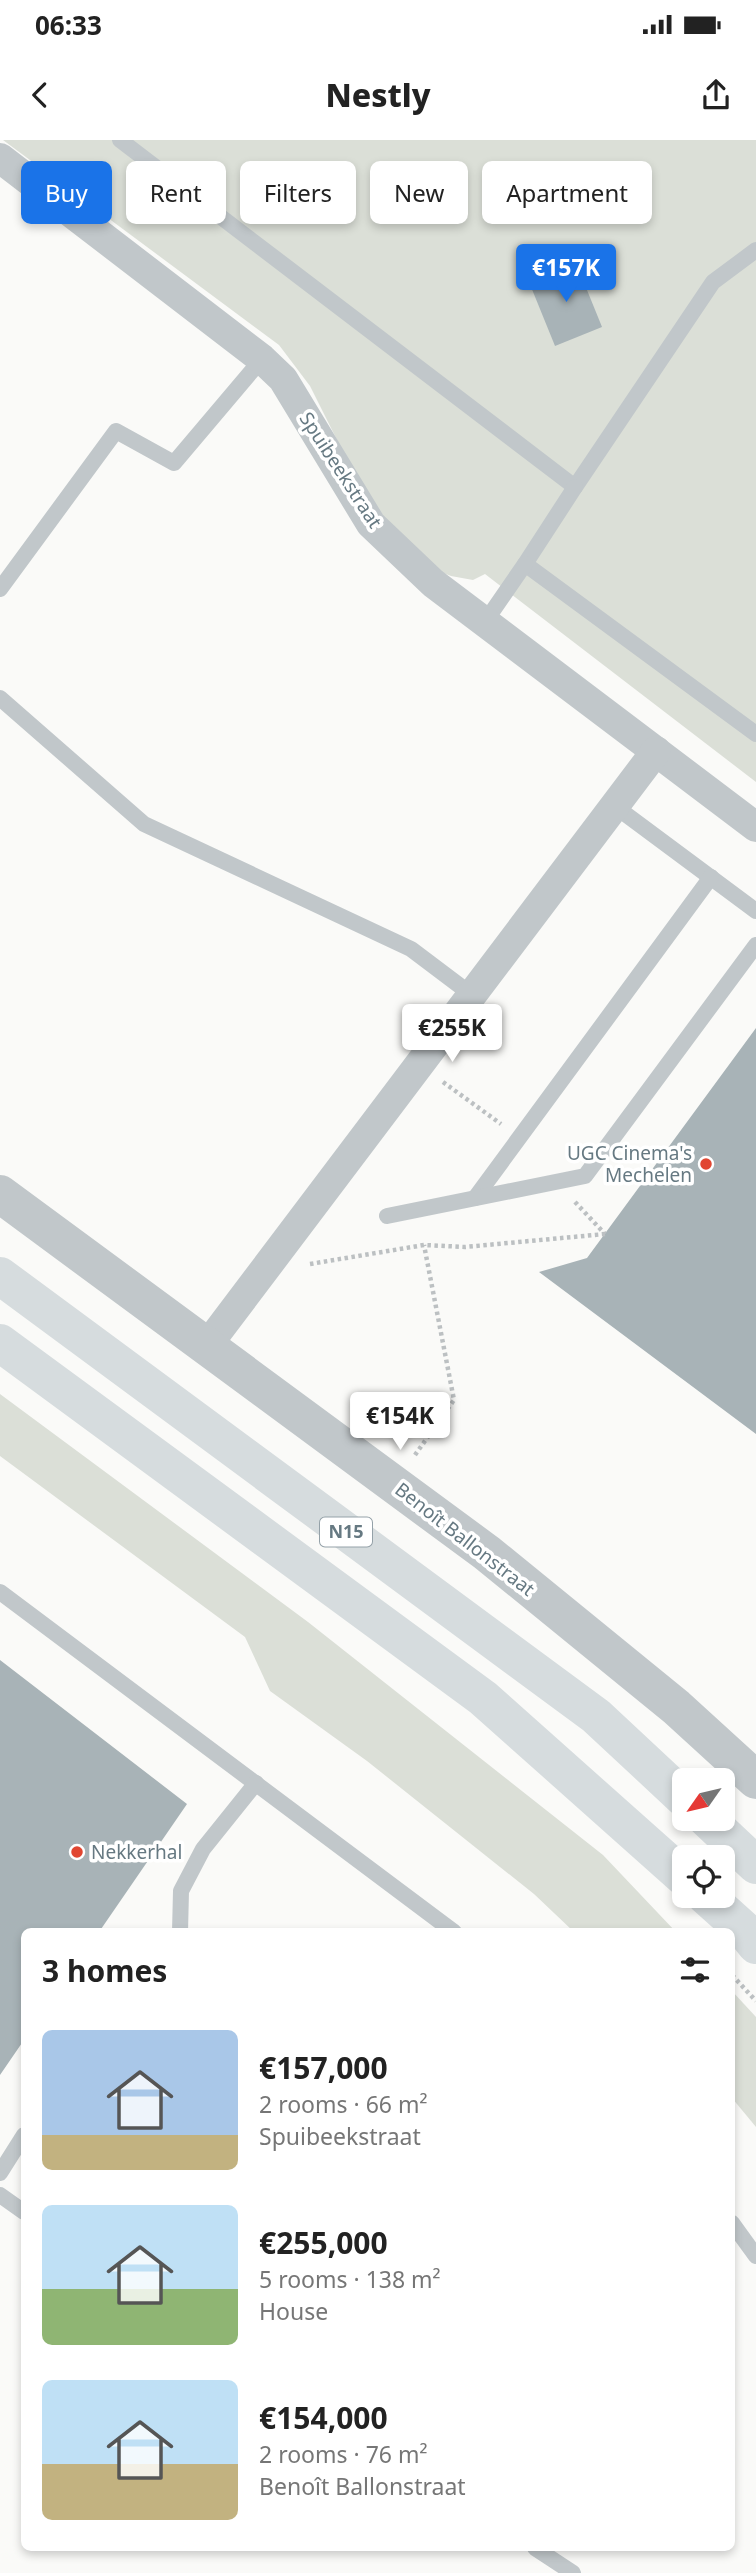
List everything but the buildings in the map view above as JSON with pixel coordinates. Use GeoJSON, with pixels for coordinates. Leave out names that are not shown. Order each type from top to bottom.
{"type":"FeatureCollection","features":[{"type":"Feature","properties":{"kind":"main road","name":"N15"},"geometry":{"type":"LineString","coordinates":[[0,1276],[596,1716],[672,1787]]}},
{"type":"Feature","properties":{"kind":"main road","name":"N15"},"geometry":{"type":"LineString","coordinates":[[0,1343],[483,1698],[672,1866]]}},
{"type":"Feature","properties":{"kind":"main road"},"geometry":{"type":"LineString","coordinates":[[720,1831],[756,1865]]}},
{"type":"Feature","properties":{"kind":"main road"},"geometry":{"type":"LineString","coordinates":[[719,1908],[756,1945]]}},
{"type":"Feature","properties":{"kind":"street","name":"Spuibeekstraat"},"geometry":{"type":"LineString","coordinates":[[0,158],[262,359],[283,379],[371,524],[433,583],[756,827]]}},
{"type":"Feature","properties":{"kind":"street"},"geometry":{"type":"LineString","coordinates":[[206,1347],[656,751]]}},
{"type":"Feature","properties":{"kind":"street","name":"Benoît Ballonstraat"},"geometry":{"type":"LineString","coordinates":[[0,1194],[487,1553],[754,1773]]}},
{"type":"Feature","properties":{"kind":"lane"},"geometry":{"type":"LineString","coordinates":[[120,140],[575,487]]}},
{"type":"Feature","properties":{"kind":"lane"},"geometry":{"type":"LineString","coordinates":[[485,622],[713,282],[756,250]]}},
{"type":"Feature","properties":{"kind":"lane"},"geometry":{"type":"LineString","coordinates":[[0,589],[116,431],[174,463],[262,359]]}},
{"type":"Feature","properties":{"kind":"lane"},"geometry":{"type":"LineString","coordinates":[[524,564],[756,734]]}},
{"type":"Feature","properties":{"kind":"lane"},"geometry":{"type":"LineString","coordinates":[[0,698],[144,824],[411,949],[472,995]]}},
{"type":"Feature","properties":{"kind":"lane"},"geometry":{"type":"LineString","coordinates":[[616,807],[756,911]]}},
{"type":"Feature","properties":{"kind":"lane"},"geometry":{"type":"LineString","coordinates":[[475,1198],[711,877]]}},
{"type":"Feature","properties":{"kind":"lane"},"geometry":{"type":"LineString","coordinates":[[387,1216],[585,1176],[756,945]]}},
{"type":"Feature","properties":{"kind":"lane"},"geometry":{"type":"LineString","coordinates":[[0,1592],[449,1928]]}},
{"type":"Feature","properties":{"kind":"lane"},"geometry":{"type":"LineString","coordinates":[[180,1928],[181,1891],[203,1849],[256,1783]]}},
{"type":"Feature","properties":{"kind":"lane"},"geometry":{"type":"LineString","coordinates":[[0,2174],[21,2140]]}},
{"type":"Feature","properties":{"kind":"lane"},"geometry":{"type":"LineString","coordinates":[[0,2195],[21,2209]]}},
{"type":"Feature","properties":{"kind":"lane"},"geometry":{"type":"LineString","coordinates":[[735,2227],[756,2256]]}},
{"type":"Feature","properties":{"kind":"lane"},"geometry":{"type":"LineString","coordinates":[[540,2551],[573,2573]]}},
{"type":"Feature","properties":{"kind":"path"},"geometry":{"type":"LineString","coordinates":[[264,1271],[424,1245],[465,1247],[605,1234]]}},
{"type":"Feature","properties":{"kind":"path"},"geometry":{"type":"LineString","coordinates":[[394,1484],[454,1401],[424,1245]]}},
{"type":"Feature","properties":{"kind":"path"},"geometry":{"type":"LineString","coordinates":[[735,1978],[756,2001]]}},
{"type":"Feature","properties":{"kind":"shaded area"},"geometry":{"type":"Polygon","coordinates":[[[3,140],[756,140],[756,782],[485,574],[473,580],[451,576],[426,566],[367,500],[310,386],[279,345],[112,221],[112,161],[31,161],[3,140]]]}},
{"type":"Feature","properties":{"kind":"shaded area"},"geometry":{"type":"Polygon","coordinates":[[[0,1394],[308,1622],[603,1855],[672,1928],[570,1928],[534,1894],[367,1761],[270,1691],[245,1637],[0,1456],[0,1394]]]}},
{"type":"Feature","properties":{"kind":"shaded area"},"geometry":{"type":"Polygon","coordinates":[[[735,1994],[756,2017],[756,2127],[735,2102],[735,1994]]]}},
{"type":"Feature","properties":{"kind":"place","name":"UGC Cinema's Mechelen"},"geometry":{"type":"Point","coordinates":[706,1164]}},
{"type":"Feature","properties":{"kind":"place","name":"Nekkerhal"},"geometry":{"type":"Point","coordinates":[77,1852]}}]}
